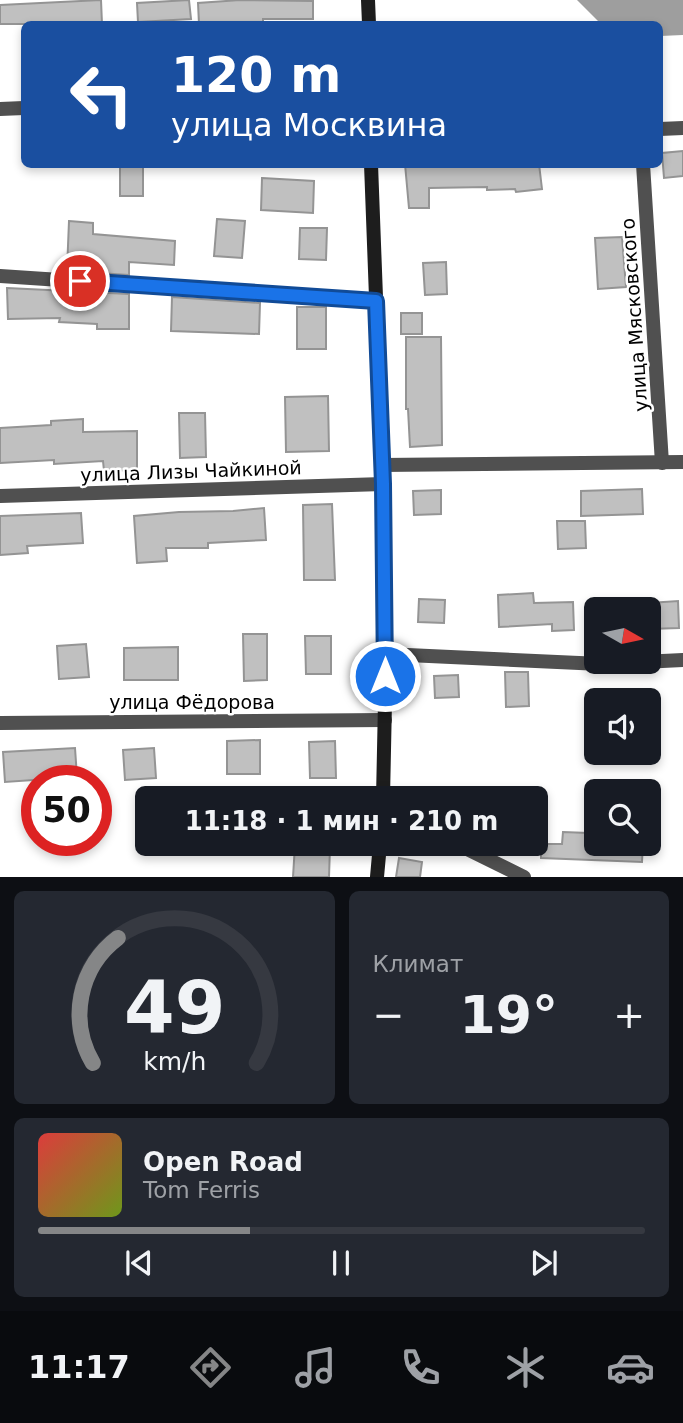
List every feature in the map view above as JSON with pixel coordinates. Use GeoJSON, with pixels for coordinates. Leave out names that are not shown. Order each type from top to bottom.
{"type":"FeatureCollection","features":[{"type":"Feature","properties":{"kind":"main road"},"geometry":{"type":"LineString","coordinates":[[368,0],[369,21]]}},
{"type":"Feature","properties":{"kind":"main road"},"geometry":{"type":"LineString","coordinates":[[371,168],[383,484],[386,654],[383,786]]}},
{"type":"Feature","properties":{"kind":"main road"},"geometry":{"type":"LineString","coordinates":[[377,877],[379,856]]}},
{"type":"Feature","properties":{"kind":"street"},"geometry":{"type":"LineString","coordinates":[[0,108],[21,108]]}},
{"type":"Feature","properties":{"kind":"street"},"geometry":{"type":"LineString","coordinates":[[663,129],[683,128]]}},
{"type":"Feature","properties":{"kind":"street","name":"улица Мясковского"},"geometry":{"type":"LineString","coordinates":[[643,168],[662,463]]}},
{"type":"Feature","properties":{"kind":"street"},"geometry":{"type":"LineString","coordinates":[[0,276],[376,301]]}},
{"type":"Feature","properties":{"kind":"street"},"geometry":{"type":"LineString","coordinates":[[381,465],[683,462]]}},
{"type":"Feature","properties":{"kind":"street","name":"улица Лизы Чайкиной"},"geometry":{"type":"LineString","coordinates":[[0,496],[383,484]]}},
{"type":"Feature","properties":{"kind":"street"},"geometry":{"type":"LineString","coordinates":[[386,654],[601,664],[683,660]]}},
{"type":"Feature","properties":{"kind":"street","name":"улица Фёдорова"},"geometry":{"type":"LineString","coordinates":[[0,723],[385,720]]}},
{"type":"Feature","properties":{"kind":"street"},"geometry":{"type":"LineString","coordinates":[[485,856],[524,877]]}},
{"type":"Feature","properties":{"kind":"street"},"geometry":{"type":"LineString","coordinates":[[496,861],[500,877]]}},
{"type":"Feature","properties":{"kind":"shaded area"},"geometry":{"type":"Polygon","coordinates":[[[577,0],[683,0],[683,35],[663,36],[663,21],[598,21],[577,0]]]}},
{"type":"Feature","properties":{"kind":"building"},"geometry":{"type":"Polygon","coordinates":[[[101,0],[102,21],[21,21],[21,24],[0,24],[0,5],[101,0]]]}},
{"type":"Feature","properties":{"kind":"building"},"geometry":{"type":"Polygon","coordinates":[[[189,0],[191,19],[138,21],[137,3],[189,0]]]}},
{"type":"Feature","properties":{"kind":"building"},"geometry":{"type":"Polygon","coordinates":[[[240,0],[313,1],[313,19],[199,21],[198,3],[240,0]]]}},
{"type":"Feature","properties":{"kind":"building"},"geometry":{"type":"Polygon","coordinates":[[[683,151],[683,176],[664,178],[663,153],[683,151]]]}},
{"type":"Feature","properties":{"kind":"building"},"geometry":{"type":"Polygon","coordinates":[[[120,168],[143,168],[143,196],[120,196],[120,168]]]}},
{"type":"Feature","properties":{"kind":"building"},"geometry":{"type":"Polygon","coordinates":[[[405,168],[539,168],[542,189],[516,192],[515,189],[487,190],[487,187],[429,188],[429,208],[409,208],[405,168]]]}},
{"type":"Feature","properties":{"kind":"building"},"geometry":{"type":"Polygon","coordinates":[[[262,178],[314,181],[313,213],[261,210],[262,178]]]}},
{"type":"Feature","properties":{"kind":"building"},"geometry":{"type":"Polygon","coordinates":[[[217,219],[245,221],[242,258],[214,256],[217,219]]]}},
{"type":"Feature","properties":{"kind":"building"},"geometry":{"type":"Polygon","coordinates":[[[69,221],[93,223],[93,234],[175,241],[174,265],[129,262],[129,275],[67,271],[69,221]]]}},
{"type":"Feature","properties":{"kind":"building"},"geometry":{"type":"Polygon","coordinates":[[[300,228],[327,228],[326,260],[299,259],[300,228]]]}},
{"type":"Feature","properties":{"kind":"building"},"geometry":{"type":"Polygon","coordinates":[[[622,237],[626,287],[598,289],[595,238],[622,237]]]}},
{"type":"Feature","properties":{"kind":"building"},"geometry":{"type":"Polygon","coordinates":[[[446,262],[447,294],[425,295],[423,263],[446,262]]]}},
{"type":"Feature","properties":{"kind":"building"},"geometry":{"type":"Polygon","coordinates":[[[7,288],[129,294],[129,329],[97,329],[97,324],[59,322],[60,318],[8,319],[7,288]]]}},
{"type":"Feature","properties":{"kind":"building"},"geometry":{"type":"Polygon","coordinates":[[[172,297],[260,303],[259,334],[171,331],[172,297]]]}},
{"type":"Feature","properties":{"kind":"building"},"geometry":{"type":"Polygon","coordinates":[[[297,307],[326,307],[326,349],[297,349],[297,307]]]}},
{"type":"Feature","properties":{"kind":"building"},"geometry":{"type":"Polygon","coordinates":[[[401,313],[422,313],[422,334],[401,334],[401,313]]]}},
{"type":"Feature","properties":{"kind":"building"},"geometry":{"type":"Polygon","coordinates":[[[406,337],[441,337],[442,445],[410,447],[406,409],[406,337]]]}},
{"type":"Feature","properties":{"kind":"building"},"geometry":{"type":"Polygon","coordinates":[[[328,396],[329,451],[286,452],[285,397],[328,396]]]}},
{"type":"Feature","properties":{"kind":"building"},"geometry":{"type":"Polygon","coordinates":[[[179,413],[205,413],[206,457],[180,458],[179,413]]]}},
{"type":"Feature","properties":{"kind":"building"},"geometry":{"type":"Polygon","coordinates":[[[83,419],[83,432],[137,431],[137,470],[104,471],[103,461],[0,463],[0,428],[51,425],[51,421],[83,419]]]}},
{"type":"Feature","properties":{"kind":"building"},"geometry":{"type":"Polygon","coordinates":[[[642,489],[643,514],[581,516],[581,491],[642,489]]]}},
{"type":"Feature","properties":{"kind":"building"},"geometry":{"type":"Polygon","coordinates":[[[441,490],[441,514],[414,515],[413,491],[441,490]]]}},
{"type":"Feature","properties":{"kind":"building"},"geometry":{"type":"Polygon","coordinates":[[[332,504],[335,580],[304,580],[303,505],[332,504]]]}},
{"type":"Feature","properties":{"kind":"building"},"geometry":{"type":"Polygon","coordinates":[[[264,508],[266,540],[208,543],[208,548],[166,548],[167,561],[137,563],[134,516],[264,508]]]}},
{"type":"Feature","properties":{"kind":"building"},"geometry":{"type":"Polygon","coordinates":[[[81,513],[83,543],[27,546],[28,553],[0,555],[0,516],[81,513]]]}},
{"type":"Feature","properties":{"kind":"building"},"geometry":{"type":"Polygon","coordinates":[[[557,521],[585,521],[586,548],[558,549],[557,521]]]}},
{"type":"Feature","properties":{"kind":"building"},"geometry":{"type":"Polygon","coordinates":[[[533,593],[534,603],[573,602],[574,630],[552,631],[552,624],[499,627],[498,595],[533,593]]]}},
{"type":"Feature","properties":{"kind":"building"},"geometry":{"type":"Polygon","coordinates":[[[419,599],[445,600],[444,623],[418,622],[419,599]]]}},
{"type":"Feature","properties":{"kind":"building"},"geometry":{"type":"Polygon","coordinates":[[[678,601],[679,628],[662,629],[662,602],[678,601]]]}},
{"type":"Feature","properties":{"kind":"building"},"geometry":{"type":"Polygon","coordinates":[[[243,634],[267,634],[267,680],[244,681],[243,634]]]}},
{"type":"Feature","properties":{"kind":"building"},"geometry":{"type":"Polygon","coordinates":[[[305,636],[331,636],[331,674],[306,674],[305,636]]]}},
{"type":"Feature","properties":{"kind":"building"},"geometry":{"type":"Polygon","coordinates":[[[86,644],[89,677],[59,679],[57,646],[86,644]]]}},
{"type":"Feature","properties":{"kind":"building"},"geometry":{"type":"Polygon","coordinates":[[[178,647],[178,680],[124,680],[124,648],[178,647]]]}},
{"type":"Feature","properties":{"kind":"building"},"geometry":{"type":"Polygon","coordinates":[[[505,672],[528,672],[529,706],[506,707],[505,672]]]}},
{"type":"Feature","properties":{"kind":"building"},"geometry":{"type":"Polygon","coordinates":[[[458,675],[459,697],[435,698],[434,676],[458,675]]]}},
{"type":"Feature","properties":{"kind":"building"},"geometry":{"type":"Polygon","coordinates":[[[260,740],[260,774],[227,774],[227,741],[260,740]]]}},
{"type":"Feature","properties":{"kind":"building"},"geometry":{"type":"Polygon","coordinates":[[[335,741],[336,778],[310,778],[309,742],[335,741]]]}},
{"type":"Feature","properties":{"kind":"building"},"geometry":{"type":"Polygon","coordinates":[[[75,748],[76,765],[21,765],[21,781],[5,782],[3,752],[75,748]]]}},
{"type":"Feature","properties":{"kind":"building"},"geometry":{"type":"Polygon","coordinates":[[[154,748],[156,778],[125,780],[123,750],[154,748]]]}},
{"type":"Feature","properties":{"kind":"building"},"geometry":{"type":"Polygon","coordinates":[[[563,832],[584,833],[584,856],[642,856],[642,862],[541,858],[548,856],[548,844],[562,844],[563,832]]]}},
{"type":"Feature","properties":{"kind":"building"},"geometry":{"type":"Polygon","coordinates":[[[294,856],[330,856],[329,877],[293,877],[294,856]]]}},
{"type":"Feature","properties":{"kind":"building"},"geometry":{"type":"Polygon","coordinates":[[[399,858],[422,862],[420,877],[396,877],[399,858]]]}},
{"type":"Feature","properties":{"kind":"route"},"geometry":{"type":"LineString","coordinates":[[80,281],[376,301],[383,484],[385,676]]}}]}
